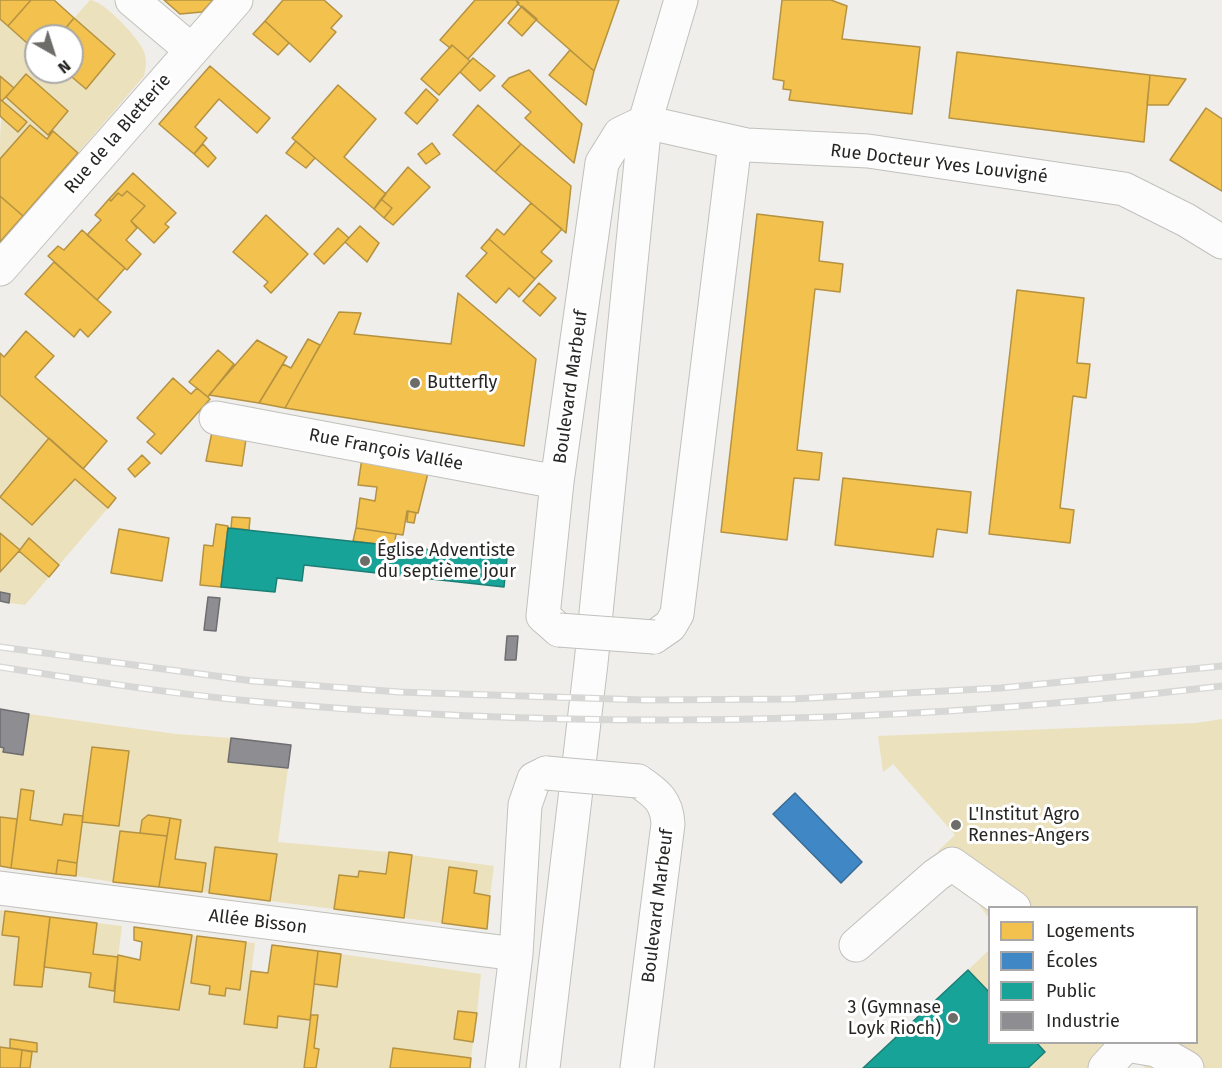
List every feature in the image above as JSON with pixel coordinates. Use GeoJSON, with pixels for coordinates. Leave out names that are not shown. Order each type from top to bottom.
{"type":"FeatureCollection","features":[{"type":"Feature","properties":{"kind":"street"},"geometry":{"type":"LineString","coordinates":[[132,0],[191,50]]}},
{"type":"Feature","properties":{"kind":"street","name":"Rue de la Bletterie"},"geometry":{"type":"LineString","coordinates":[[0,269],[236,0]]}},
{"type":"Feature","properties":{"kind":"street"},"geometry":{"type":"LineString","coordinates":[[543,1068],[591,663],[645,122],[681,0]]}},
{"type":"Feature","properties":{"kind":"street","name":"Rue Docteur Yves Louvigné"},"geometry":{"type":"LineString","coordinates":[[645,122],[735,143],[868,151],[1124,189],[1186,220],[1222,242]]}},
{"type":"Feature","properties":{"kind":"street","name":"Boulevard Marbeuf"},"geometry":{"type":"LineString","coordinates":[[645,122],[620,134],[602,163],[557,482],[543,616],[560,630],[654,637],[670,626],[677,614],[735,143]]}},
{"type":"Feature","properties":{"kind":"street","name":"Rue François Vallée"},"geometry":{"type":"LineString","coordinates":[[216,418],[557,482]]}},
{"type":"Feature","properties":{"kind":"street","name":"Boulevard Marbeuf"},"geometry":{"type":"LineString","coordinates":[[502,1068],[516,954],[525,805],[534,779],[546,773],[638,781],[659,795],[668,811],[638,1068]]}},
{"type":"Feature","properties":{"kind":"street"},"geometry":{"type":"LineString","coordinates":[[856,945],[936,875],[952,864],[1011,906]]}},
{"type":"Feature","properties":{"kind":"street","name":"Allée Bisson"},"geometry":{"type":"LineString","coordinates":[[0,888],[516,954]]}},
{"type":"Feature","properties":{"kind":"street"},"geometry":{"type":"LineString","coordinates":[[1119,1052],[1156,1050],[1187,1068]]}},
{"type":"Feature","properties":{"kind":"shaded area"},"geometry":{"type":"Polygon","coordinates":[[[90,0],[112,13],[141,46],[146,64],[144,76],[78,153],[53,132],[47,139],[30,125],[0,159],[1,118],[6,97],[48,135],[68,111],[37,84],[80,84],[86,89],[115,54],[84,27],[84,24],[74,18],[90,0]]]}},
{"type":"Feature","properties":{"kind":"shaded area"},"geometry":{"type":"Polygon","coordinates":[[[0,19],[24,40],[24,76],[14,88],[0,77],[0,19]]]}},
{"type":"Feature","properties":{"kind":"shaded area"},"geometry":{"type":"Polygon","coordinates":[[[0,395],[49,438],[0,495],[0,395]]]}},
{"type":"Feature","properties":{"kind":"shaded area"},"geometry":{"type":"Polygon","coordinates":[[[75,479],[108,508],[59,565],[29,538],[19,549],[0,533],[0,497],[32,525],[75,479]]]}},
{"type":"Feature","properties":{"kind":"shaded area"},"geometry":{"type":"Polygon","coordinates":[[[19,551],[49,577],[25,605],[9,603],[10,594],[0,592],[0,572],[19,551]]]}},
{"type":"Feature","properties":{"kind":"shaded area"},"geometry":{"type":"Polygon","coordinates":[[[29,714],[176,734],[231,738],[228,762],[288,768],[278,842],[389,852],[386,874],[359,871],[358,877],[339,875],[334,909],[270,901],[277,855],[215,847],[209,893],[202,892],[206,863],[175,859],[181,820],[148,815],[142,820],[140,833],[120,831],[113,882],[76,876],[82,822],[119,826],[129,752],[92,747],[83,816],[64,814],[62,825],[30,820],[34,792],[21,789],[17,819],[0,817],[0,747],[4,748],[4,752],[23,755],[29,714]]]}},
{"type":"Feature","properties":{"kind":"shaded area"},"geometry":{"type":"Polygon","coordinates":[[[1222,719],[1222,1068],[1145,1068],[1126,1045],[1105,1068],[1028,1068],[1045,1052],[1037,1044],[1198,1044],[1198,906],[988,906],[988,917],[938,851],[955,835],[893,764],[883,772],[878,736],[1196,723],[1222,719]]]}},
{"type":"Feature","properties":{"kind":"shaded area"},"geometry":{"type":"Polygon","coordinates":[[[412,855],[494,866],[490,896],[474,893],[477,871],[442,923],[404,918],[412,855]]]}},
{"type":"Feature","properties":{"kind":"shaded area"},"geometry":{"type":"Polygon","coordinates":[[[0,910],[5,911],[2,935],[19,937],[15,985],[42,987],[44,967],[91,973],[89,987],[114,991],[114,1002],[179,1010],[192,935],[197,936],[192,983],[210,986],[209,994],[225,996],[226,988],[240,990],[246,942],[255,943],[245,1024],[277,1027],[278,1016],[310,1020],[304,1068],[30,1068],[32,1052],[37,1052],[37,1043],[11,1039],[10,1048],[0,1047],[0,910]]]}},
{"type":"Feature","properties":{"kind":"shaded area"},"geometry":{"type":"Polygon","coordinates":[[[97,923],[122,926],[118,957],[93,954],[97,923]]]}},
{"type":"Feature","properties":{"kind":"shaded area"},"geometry":{"type":"Polygon","coordinates":[[[988,951],[988,992],[968,970],[988,951]]]}},
{"type":"Feature","properties":{"kind":"shaded area"},"geometry":{"type":"Polygon","coordinates":[[[341,954],[481,974],[477,1013],[458,1011],[454,1039],[473,1042],[471,1058],[393,1049],[390,1068],[316,1068],[319,1049],[314,1048],[318,1016],[311,1015],[314,984],[337,986],[341,954]]]}},
{"type":"Feature","properties":{"kind":"building: Logements"},"geometry":{"type":"Polygon","coordinates":[[[0,0],[31,0],[8,26],[0,19],[0,0]]]}},
{"type":"Feature","properties":{"kind":"building: Logements"},"geometry":{"type":"Polygon","coordinates":[[[31,0],[54,0],[74,18],[69,24],[24,24],[24,40],[8,26],[31,0]]]}},
{"type":"Feature","properties":{"kind":"building: Logements"},"geometry":{"type":"Polygon","coordinates":[[[164,0],[213,0],[202,12],[180,14],[164,0]]]}},
{"type":"Feature","properties":{"kind":"building: Logements"},"geometry":{"type":"Polygon","coordinates":[[[283,0],[324,0],[342,16],[331,28],[336,32],[310,62],[265,21],[283,0]]]}},
{"type":"Feature","properties":{"kind":"building: Logements"},"geometry":{"type":"Polygon","coordinates":[[[475,0],[516,0],[519,3],[468,59],[452,45],[450,48],[440,40],[475,0]]]}},
{"type":"Feature","properties":{"kind":"building: Logements"},"geometry":{"type":"Polygon","coordinates":[[[516,0],[619,0],[594,71],[518,4],[516,0]]]}},
{"type":"Feature","properties":{"kind":"building: Logements"},"geometry":{"type":"Polygon","coordinates":[[[782,0],[831,0],[847,6],[842,39],[920,47],[912,114],[789,100],[791,90],[783,89],[784,81],[773,79],[782,0]]]}},
{"type":"Feature","properties":{"kind":"building: Logements"},"geometry":{"type":"Polygon","coordinates":[[[522,6],[537,19],[522,36],[508,23],[522,6]]]}},
{"type":"Feature","properties":{"kind":"building: Logements"},"geometry":{"type":"Polygon","coordinates":[[[74,18],[81,24],[69,24],[74,18]]]}},
{"type":"Feature","properties":{"kind":"building: Logements"},"geometry":{"type":"Polygon","coordinates":[[[265,21],[289,43],[278,55],[253,34],[265,21]]]}},
{"type":"Feature","properties":{"kind":"building: Logements"},"geometry":{"type":"Polygon","coordinates":[[[84,27],[115,54],[86,89],[80,84],[84,84],[84,27]]]}},
{"type":"Feature","properties":{"kind":"building: Logements"},"geometry":{"type":"Polygon","coordinates":[[[452,45],[470,61],[439,95],[421,79],[452,45]]]}},
{"type":"Feature","properties":{"kind":"building: Logements"},"geometry":{"type":"Polygon","coordinates":[[[570,50],[594,71],[586,105],[549,75],[570,50]]]}},
{"type":"Feature","properties":{"kind":"building: Logements"},"geometry":{"type":"Polygon","coordinates":[[[957,52],[1150,75],[1144,142],[949,118],[957,52]]]}},
{"type":"Feature","properties":{"kind":"building: Logements"},"geometry":{"type":"Polygon","coordinates":[[[473,58],[495,76],[480,91],[460,72],[473,58]]]}},
{"type":"Feature","properties":{"kind":"building: Logements"},"geometry":{"type":"Polygon","coordinates":[[[210,66],[270,118],[257,133],[219,99],[195,127],[207,138],[194,154],[159,124],[210,66]]]}},
{"type":"Feature","properties":{"kind":"building: Logements"},"geometry":{"type":"Polygon","coordinates":[[[529,70],[582,124],[574,163],[525,118],[531,112],[502,86],[509,78],[529,70]]]}},
{"type":"Feature","properties":{"kind":"building: Logements"},"geometry":{"type":"Polygon","coordinates":[[[1150,75],[1186,79],[1168,105],[1147,105],[1150,75]]]}},
{"type":"Feature","properties":{"kind":"building: Logements"},"geometry":{"type":"Polygon","coordinates":[[[0,76],[14,88],[2,101],[0,99],[0,76]]]}},
{"type":"Feature","properties":{"kind":"building: Logements"},"geometry":{"type":"Polygon","coordinates":[[[24,76],[24,84],[37,84],[68,111],[48,135],[6,97],[24,76]]]}},
{"type":"Feature","properties":{"kind":"building: Logements"},"geometry":{"type":"Polygon","coordinates":[[[338,85],[376,119],[344,157],[386,194],[374,209],[292,138],[338,85]]]}},
{"type":"Feature","properties":{"kind":"building: Logements"},"geometry":{"type":"Polygon","coordinates":[[[426,89],[438,100],[417,124],[405,113],[426,89]]]}},
{"type":"Feature","properties":{"kind":"building: Logements"},"geometry":{"type":"Polygon","coordinates":[[[0,99],[27,122],[18,132],[0,116],[0,99]]]}},
{"type":"Feature","properties":{"kind":"building: Logements"},"geometry":{"type":"Polygon","coordinates":[[[478,105],[521,144],[495,172],[453,135],[478,105]]]}},
{"type":"Feature","properties":{"kind":"building: Logements"},"geometry":{"type":"Polygon","coordinates":[[[1206,108],[1222,119],[1222,191],[1170,160],[1206,108]]]}},
{"type":"Feature","properties":{"kind":"building: Logements"},"geometry":{"type":"Polygon","coordinates":[[[30,125],[47,139],[53,131],[78,153],[23,216],[0,196],[0,159],[30,125]]]}},
{"type":"Feature","properties":{"kind":"building: Logements"},"geometry":{"type":"Polygon","coordinates":[[[296,141],[315,158],[306,168],[286,153],[296,141]]]}},
{"type":"Feature","properties":{"kind":"building: Logements"},"geometry":{"type":"Polygon","coordinates":[[[432,143],[440,154],[426,164],[418,154],[432,143]]]}},
{"type":"Feature","properties":{"kind":"building: Logements"},"geometry":{"type":"Polygon","coordinates":[[[203,144],[216,158],[208,167],[194,154],[203,144]]]}},
{"type":"Feature","properties":{"kind":"building: Logements"},"geometry":{"type":"Polygon","coordinates":[[[521,144],[571,186],[566,233],[495,172],[521,144]]]}},
{"type":"Feature","properties":{"kind":"building: Logements"},"geometry":{"type":"Polygon","coordinates":[[[408,167],[430,187],[393,225],[384,218],[392,208],[381,199],[408,167]]]}},
{"type":"Feature","properties":{"kind":"building: Logements"},"geometry":{"type":"Polygon","coordinates":[[[133,173],[176,213],[165,224],[169,227],[154,243],[131,221],[145,206],[127,191],[122,196],[118,193],[111,201],[109,199],[133,173]]]}},
{"type":"Feature","properties":{"kind":"building: Logements"},"geometry":{"type":"Polygon","coordinates":[[[127,191],[145,206],[131,221],[137,228],[126,240],[141,254],[127,270],[87,235],[101,220],[95,215],[109,199],[111,201],[118,193],[122,196],[127,191]]]}},
{"type":"Feature","properties":{"kind":"building: Logements"},"geometry":{"type":"Polygon","coordinates":[[[0,196],[23,216],[0,242],[0,196]]]}},
{"type":"Feature","properties":{"kind":"building: Logements"},"geometry":{"type":"Polygon","coordinates":[[[381,199],[392,208],[384,218],[374,209],[381,199]]]}},
{"type":"Feature","properties":{"kind":"building: Logements"},"geometry":{"type":"Polygon","coordinates":[[[531,203],[562,229],[541,252],[552,261],[535,279],[489,239],[497,229],[504,235],[531,203]]]}},
{"type":"Feature","properties":{"kind":"building: Logements"},"geometry":{"type":"Polygon","coordinates":[[[757,214],[823,222],[819,261],[843,264],[840,292],[815,289],[797,450],[822,453],[819,480],[794,478],[787,540],[721,532],[757,214]]]}},
{"type":"Feature","properties":{"kind":"building: Logements"},"geometry":{"type":"Polygon","coordinates":[[[266,215],[308,254],[271,293],[264,286],[268,282],[233,252],[266,215]]]}},
{"type":"Feature","properties":{"kind":"building: Logements"},"geometry":{"type":"Polygon","coordinates":[[[360,226],[379,243],[367,262],[345,242],[360,226]]]}},
{"type":"Feature","properties":{"kind":"building: Logements"},"geometry":{"type":"Polygon","coordinates":[[[338,228],[349,238],[324,264],[314,254],[338,228]]]}},
{"type":"Feature","properties":{"kind":"building: Logements"},"geometry":{"type":"Polygon","coordinates":[[[82,230],[125,268],[97,300],[48,256],[58,246],[64,250],[82,230]]]}},
{"type":"Feature","properties":{"kind":"building: Logements"},"geometry":{"type":"Polygon","coordinates":[[[489,239],[535,279],[519,297],[509,288],[496,303],[466,276],[487,253],[481,248],[489,239]]]}},
{"type":"Feature","properties":{"kind":"building: Logements"},"geometry":{"type":"Polygon","coordinates":[[[54,262],[111,312],[88,337],[80,329],[74,337],[25,294],[54,262]]]}},
{"type":"Feature","properties":{"kind":"building: Logements"},"geometry":{"type":"Polygon","coordinates":[[[539,283],[556,298],[540,316],[523,301],[539,283]]]}},
{"type":"Feature","properties":{"kind":"building: Logements"},"geometry":{"type":"Polygon","coordinates":[[[1017,290],[1084,298],[1077,363],[1090,364],[1086,398],[1073,396],[1060,508],[1074,510],[1070,543],[989,534],[1017,290]]]}},
{"type":"Feature","properties":{"kind":"building: Logements","name":"Butterfly"},"geometry":{"type":"Polygon","coordinates":[[[458,293],[536,359],[524,446],[285,408],[339,312],[361,313],[354,334],[451,344],[458,293]]]}},
{"type":"Feature","properties":{"kind":"building: Logements"},"geometry":{"type":"Polygon","coordinates":[[[26,331],[54,356],[35,377],[107,441],[83,469],[0,395],[0,353],[4,357],[26,331]]]}},
{"type":"Feature","properties":{"kind":"building: Logements"},"geometry":{"type":"Polygon","coordinates":[[[308,339],[320,345],[285,408],[259,403],[283,364],[291,368],[308,339]]]}},
{"type":"Feature","properties":{"kind":"building: Logements"},"geometry":{"type":"Polygon","coordinates":[[[257,340],[287,357],[259,403],[209,395],[257,340]]]}},
{"type":"Feature","properties":{"kind":"building: Logements"},"geometry":{"type":"Polygon","coordinates":[[[218,350],[234,364],[208,397],[189,382],[218,350]]]}},
{"type":"Feature","properties":{"kind":"building: Logements"},"geometry":{"type":"Polygon","coordinates":[[[173,378],[191,394],[197,388],[210,399],[161,454],[147,442],[155,434],[137,418],[173,378]]]}},
{"type":"Feature","properties":{"kind":"building: Logements"},"geometry":{"type":"Polygon","coordinates":[[[212,432],[246,439],[242,466],[206,461],[212,432]]]}},
{"type":"Feature","properties":{"kind":"building: Logements"},"geometry":{"type":"Polygon","coordinates":[[[49,438],[116,498],[108,508],[75,479],[32,525],[0,497],[49,438]]]}},
{"type":"Feature","properties":{"kind":"building: Logements"},"geometry":{"type":"Polygon","coordinates":[[[142,455],[150,463],[135,477],[128,469],[142,455]]]}},
{"type":"Feature","properties":{"kind":"building: Logements"},"geometry":{"type":"Polygon","coordinates":[[[362,458],[429,469],[418,513],[407,511],[403,535],[356,528],[360,498],[375,501],[377,487],[358,485],[362,458]]]}},
{"type":"Feature","properties":{"kind":"building: Logements"},"geometry":{"type":"Polygon","coordinates":[[[843,478],[971,492],[967,533],[937,529],[933,557],[835,545],[843,478]]]}},
{"type":"Feature","properties":{"kind":"building: Logements"},"geometry":{"type":"Polygon","coordinates":[[[408,511],[416,513],[414,523],[407,522],[408,511]]]}},
{"type":"Feature","properties":{"kind":"building: Logements"},"geometry":{"type":"Polygon","coordinates":[[[232,517],[250,518],[249,530],[231,528],[232,517]]]}},
{"type":"Feature","properties":{"kind":"building: Logements"},"geometry":{"type":"Polygon","coordinates":[[[216,524],[228,526],[221,587],[200,585],[204,545],[213,546],[216,524]]]}},
{"type":"Feature","properties":{"kind":"building: Logements"},"geometry":{"type":"Polygon","coordinates":[[[356,528],[396,534],[394,546],[353,541],[356,528]]]}},
{"type":"Feature","properties":{"kind":"building: Logements"},"geometry":{"type":"Polygon","coordinates":[[[119,529],[169,538],[162,581],[111,573],[119,529]]]}},
{"type":"Feature","properties":{"kind":"building: Logements"},"geometry":{"type":"Polygon","coordinates":[[[0,533],[20,550],[0,572],[0,533]]]}},
{"type":"Feature","properties":{"kind":"building: Logements"},"geometry":{"type":"Polygon","coordinates":[[[29,538],[59,565],[49,577],[19,551],[29,538]]]}},
{"type":"Feature","properties":{"kind":"building: Logements"},"geometry":{"type":"Polygon","coordinates":[[[92,747],[129,751],[119,826],[82,822],[92,747]]]}},
{"type":"Feature","properties":{"kind":"building: Logements"},"geometry":{"type":"Polygon","coordinates":[[[21,789],[34,791],[30,820],[62,825],[64,814],[83,816],[77,863],[58,860],[56,874],[11,868],[21,789]]]}},
{"type":"Feature","properties":{"kind":"building: Logements"},"geometry":{"type":"Polygon","coordinates":[[[148,815],[170,818],[167,836],[140,833],[142,820],[148,815]]]}},
{"type":"Feature","properties":{"kind":"building: Logements"},"geometry":{"type":"Polygon","coordinates":[[[0,817],[17,819],[11,868],[0,866],[0,817]]]}},
{"type":"Feature","properties":{"kind":"building: Logements"},"geometry":{"type":"Polygon","coordinates":[[[170,818],[181,820],[175,859],[206,863],[202,892],[159,887],[170,818]]]}},
{"type":"Feature","properties":{"kind":"building: Logements"},"geometry":{"type":"Polygon","coordinates":[[[120,831],[167,836],[159,887],[113,882],[120,831]]]}},
{"type":"Feature","properties":{"kind":"building: Logements"},"geometry":{"type":"Polygon","coordinates":[[[215,847],[277,854],[270,901],[209,893],[215,847]]]}},
{"type":"Feature","properties":{"kind":"building: Logements"},"geometry":{"type":"Polygon","coordinates":[[[389,852],[412,855],[404,918],[334,909],[339,875],[358,877],[359,871],[386,874],[389,852]]]}},
{"type":"Feature","properties":{"kind":"building: Logements"},"geometry":{"type":"Polygon","coordinates":[[[58,860],[77,863],[76,876],[56,874],[58,860]]]}},
{"type":"Feature","properties":{"kind":"building: Logements"},"geometry":{"type":"Polygon","coordinates":[[[449,867],[477,871],[474,893],[490,896],[487,929],[442,923],[449,867]]]}},
{"type":"Feature","properties":{"kind":"building: Logements"},"geometry":{"type":"Polygon","coordinates":[[[5,911],[50,917],[42,987],[14,985],[19,937],[2,935],[5,911]]]}},
{"type":"Feature","properties":{"kind":"building: Logements"},"geometry":{"type":"Polygon","coordinates":[[[50,917],[97,923],[93,954],[118,957],[114,991],[89,987],[91,973],[44,967],[50,917]]]}},
{"type":"Feature","properties":{"kind":"building: Logements"},"geometry":{"type":"Polygon","coordinates":[[[134,927],[192,935],[179,1010],[114,1002],[118,955],[140,960],[142,942],[134,940],[134,927]]]}},
{"type":"Feature","properties":{"kind":"building: Logements"},"geometry":{"type":"Polygon","coordinates":[[[197,936],[246,942],[240,990],[226,988],[225,996],[209,994],[210,986],[191,983],[197,936]]]}},
{"type":"Feature","properties":{"kind":"building: Logements"},"geometry":{"type":"Polygon","coordinates":[[[272,945],[318,951],[310,1020],[278,1016],[277,1028],[244,1024],[251,971],[268,973],[272,945]]]}},
{"type":"Feature","properties":{"kind":"building: Logements"},"geometry":{"type":"Polygon","coordinates":[[[318,951],[341,954],[337,987],[314,984],[318,951]]]}},
{"type":"Feature","properties":{"kind":"building: Logements"},"geometry":{"type":"Polygon","coordinates":[[[458,1011],[477,1013],[473,1042],[454,1039],[458,1011]]]}},
{"type":"Feature","properties":{"kind":"building: Logements"},"geometry":{"type":"Polygon","coordinates":[[[311,1015],[318,1015],[314,1048],[319,1049],[316,1068],[304,1068],[311,1015]]]}},
{"type":"Feature","properties":{"kind":"building: Logements"},"geometry":{"type":"Polygon","coordinates":[[[10,1039],[37,1043],[37,1052],[10,1048],[10,1039]]]}},
{"type":"Feature","properties":{"kind":"building: Logements"},"geometry":{"type":"Polygon","coordinates":[[[0,1047],[22,1050],[20,1068],[0,1068],[0,1047]]]}},
{"type":"Feature","properties":{"kind":"building: Logements"},"geometry":{"type":"Polygon","coordinates":[[[393,1048],[471,1058],[470,1068],[390,1068],[393,1048]]]}},
{"type":"Feature","properties":{"kind":"building: Logements"},"geometry":{"type":"Polygon","coordinates":[[[22,1050],[32,1052],[30,1068],[20,1068],[22,1050]]]}},
{"type":"Feature","properties":{"kind":"building: Écoles"},"geometry":{"type":"Polygon","coordinates":[[[795,793],[862,862],[841,883],[773,814],[795,793]]]}},
{"type":"Feature","properties":{"kind":"building: Public","name":"Église Adventiste du septième jour"},"geometry":{"type":"Polygon","coordinates":[[[228,528],[507,558],[504,587],[304,565],[302,581],[277,578],[275,592],[221,587],[228,528]]]}},
{"type":"Feature","properties":{"kind":"building: Public","name":"3 (Gymnase Loyk Rioch)"},"geometry":{"type":"Polygon","coordinates":[[[968,970],[988,991],[988,1044],[1038,1044],[1045,1052],[1028,1068],[863,1068],[968,970]]]}},
{"type":"Feature","properties":{"kind":"building: Industrie"},"geometry":{"type":"Polygon","coordinates":[[[0,592],[10,594],[9,603],[0,601],[0,592]]]}},
{"type":"Feature","properties":{"kind":"building: Industrie"},"geometry":{"type":"Polygon","coordinates":[[[208,597],[220,598],[216,631],[204,630],[208,597]]]}},
{"type":"Feature","properties":{"kind":"building: Industrie"},"geometry":{"type":"Polygon","coordinates":[[[507,636],[518,636],[516,660],[505,660],[507,636]]]}},
{"type":"Feature","properties":{"kind":"building: Industrie"},"geometry":{"type":"Polygon","coordinates":[[[0,709],[29,714],[23,755],[3,752],[4,748],[0,747],[0,709]]]}},
{"type":"Feature","properties":{"kind":"building: Industrie"},"geometry":{"type":"Polygon","coordinates":[[[231,738],[291,745],[288,768],[228,762],[231,738]]]}},
{"type":"Feature","properties":{"kind":"railway"},"geometry":{"type":"LineString","coordinates":[[0,647],[253,681],[399,692],[645,700],[792,699],[1001,688],[1222,666]]}},
{"type":"Feature","properties":{"kind":"railway"},"geometry":{"type":"LineString","coordinates":[[0,667],[250,701],[372,711],[615,720],[858,716],[1101,699],[1222,686]]}},
{"type":"Feature","properties":{"kind":"place","name":"Butterfly"},"geometry":{"type":"Point","coordinates":[415,383]}},
{"type":"Feature","properties":{"kind":"place","name":"Église Adventiste du septième jour"},"geometry":{"type":"Point","coordinates":[365,561]}},
{"type":"Feature","properties":{"kind":"place","name":"L'Institut Agro Rennes-Angers"},"geometry":{"type":"Point","coordinates":[956,825]}},
{"type":"Feature","properties":{"kind":"place","name":"3 (Gymnase Loyk Rioch)"},"geometry":{"type":"Point","coordinates":[953,1018]}}]}
